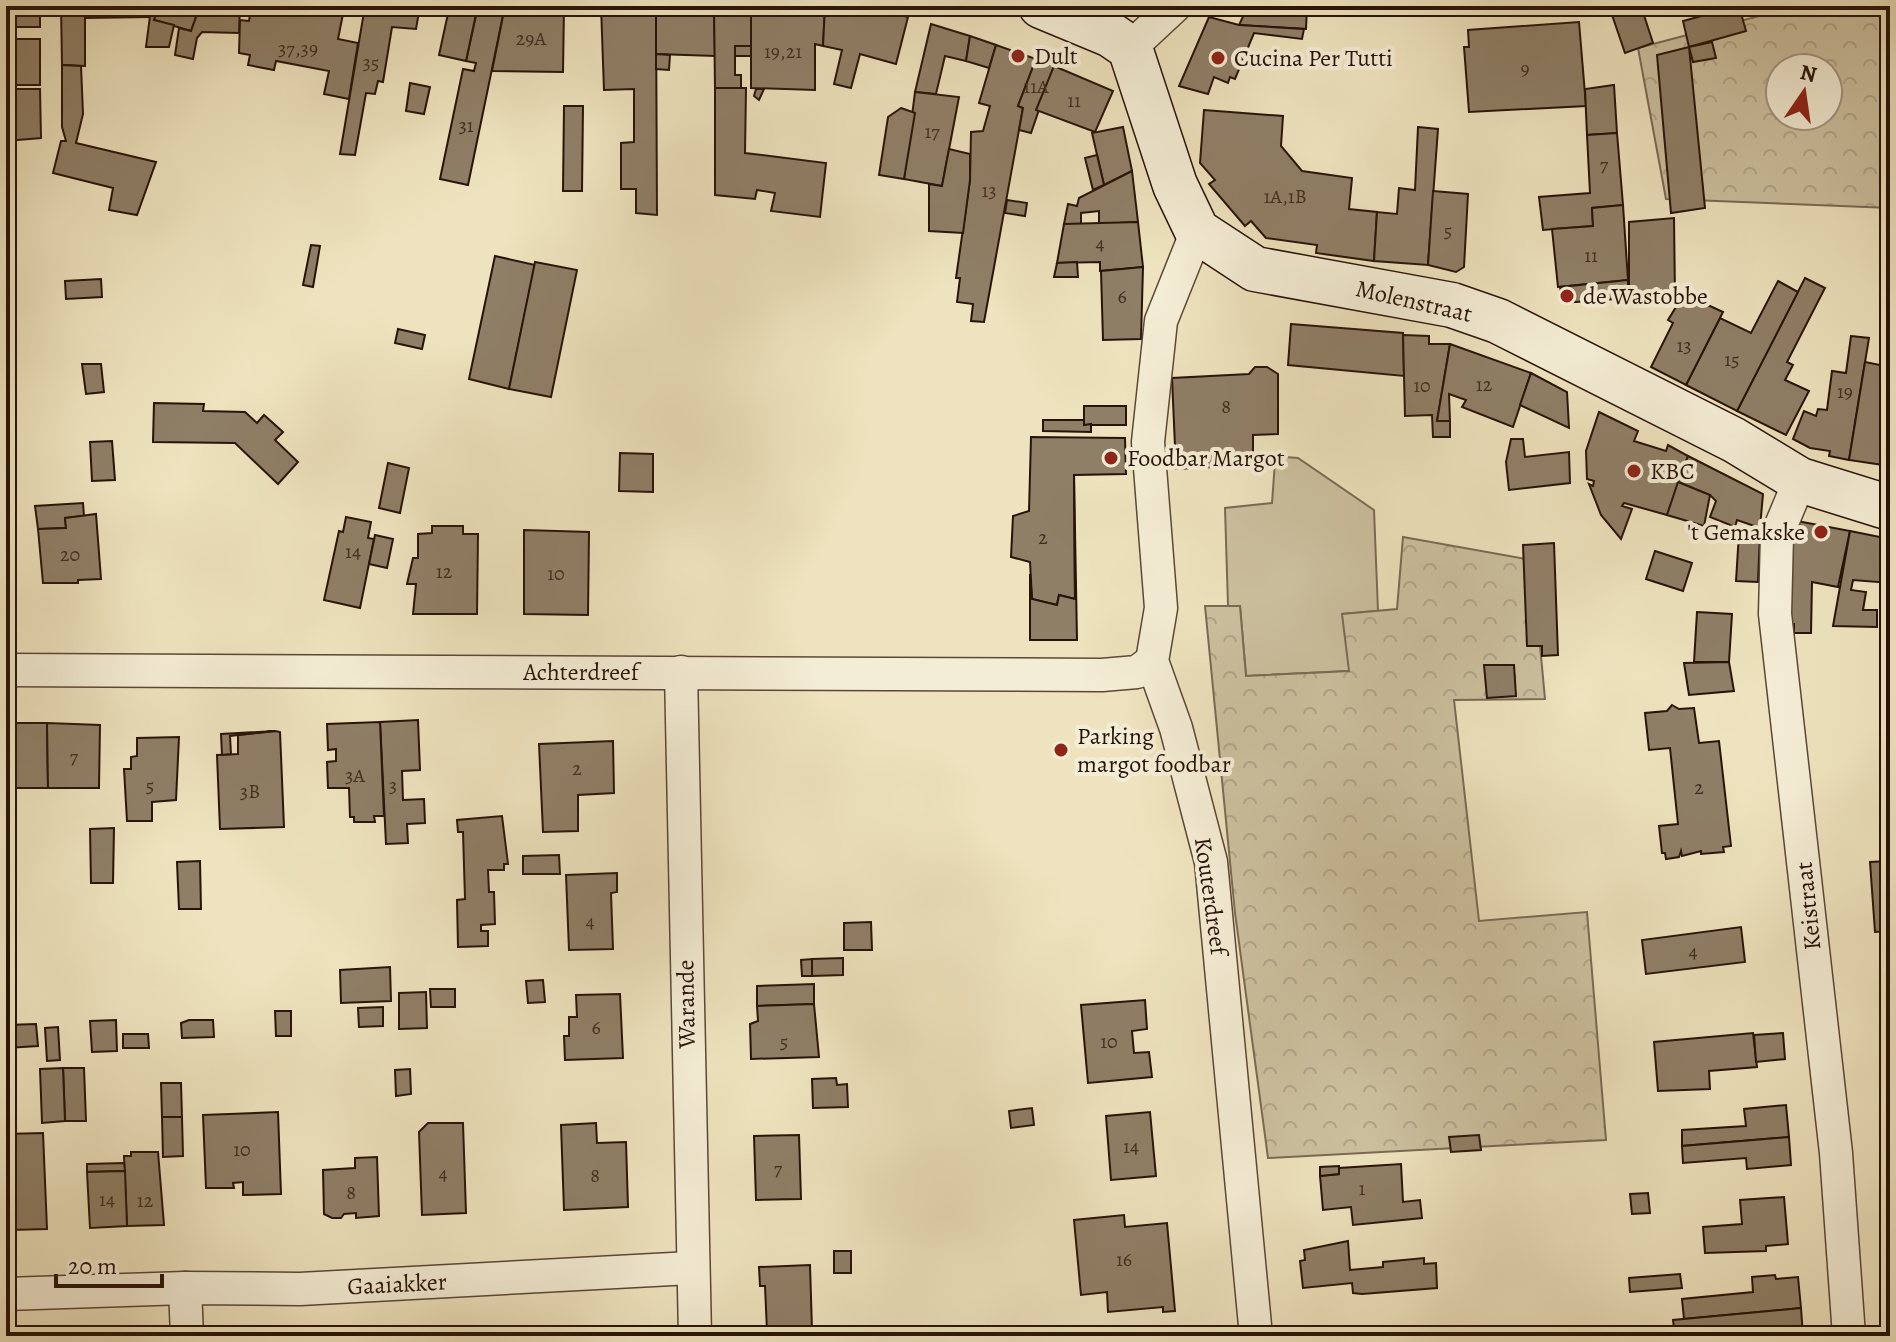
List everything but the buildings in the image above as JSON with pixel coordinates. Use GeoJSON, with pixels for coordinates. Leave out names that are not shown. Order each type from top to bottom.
{"type":"FeatureCollection","features":[{"type":"Feature","properties":{"kind":"street"},"geometry":{"type":"LineString","coordinates":[[1041,6],[1111,35],[1130,48],[1175,185],[1197,231]]}},
{"type":"Feature","properties":{"kind":"street"},"geometry":{"type":"LineString","coordinates":[[1130,48],[1175,6]]}},
{"type":"Feature","properties":{"kind":"street","name":"Molenstraat"},"geometry":{"type":"LineString","coordinates":[[1197,231],[1255,269],[1452,305],[1498,321],[1734,440],[1800,480],[1890,508]]}},
{"type":"Feature","properties":{"kind":"street","name":"Kouterdreef"},"geometry":{"type":"LineString","coordinates":[[1197,231],[1161,321],[1148,442],[1161,608],[1152,661],[1176,728],[1211,862],[1256,1336]]}},
{"type":"Feature","properties":{"kind":"street","name":"Keistraat"},"geometry":{"type":"LineString","coordinates":[[1800,480],[1777,535],[1775,614],[1836,1153],[1849,1336]]}},
{"type":"Feature","properties":{"kind":"street","name":"Achterdreef"},"geometry":{"type":"LineString","coordinates":[[6,670],[1102,675],[1137,672],[1152,661]]}},
{"type":"Feature","properties":{"kind":"street","name":"Warande"},"geometry":{"type":"LineString","coordinates":[[681,672],[691,1268],[695,1336]]}},
{"type":"Feature","properties":{"kind":"street","name":"Gaaiakker"},"geometry":{"type":"LineString","coordinates":[[6,1294],[185,1288],[300,1289],[691,1268]]}},
{"type":"Feature","properties":{"kind":"street"},"geometry":{"type":"LineString","coordinates":[[185,1288],[187,1336]]}},
{"type":"Feature","properties":{"kind":"green space"},"geometry":{"type":"Polygon","coordinates":[[[1797,6],[1890,6],[1890,208],[1666,199],[1638,48],[1797,6]]]}},
{"type":"Feature","properties":{"kind":"green space"},"geometry":{"type":"Polygon","coordinates":[[[1285,457],[1298,458],[1374,510],[1378,611],[1343,614],[1350,671],[1246,676],[1240,606],[1228,606],[1225,508],[1272,503],[1275,462],[1285,457]]]}},
{"type":"Feature","properties":{"kind":"green space"},"geometry":{"type":"Polygon","coordinates":[[[1403,537],[1532,560],[1545,699],[1454,700],[1479,921],[1587,912],[1606,1140],[1268,1158],[1235,913],[1205,606],[1240,606],[1246,676],[1349,671],[1342,614],[1397,609],[1403,537]]]}},
{"type":"Feature","properties":{"kind":"place","name":"Dult"},"geometry":{"type":"Point","coordinates":[1018,56]}},
{"type":"Feature","properties":{"kind":"place","name":"Cucina Per Tutti"},"geometry":{"type":"Point","coordinates":[1218,58]}},
{"type":"Feature","properties":{"kind":"place","name":"de Wastobbe"},"geometry":{"type":"Point","coordinates":[1567,296]}},
{"type":"Feature","properties":{"kind":"place","name":"Foodbar Margot"},"geometry":{"type":"Point","coordinates":[1111,458]}},
{"type":"Feature","properties":{"kind":"place","name":"KBC"},"geometry":{"type":"Point","coordinates":[1634,471]}},
{"type":"Feature","properties":{"kind":"place","name":"'t Gemakske"},"geometry":{"type":"Point","coordinates":[1821,532]}},
{"type":"Feature","properties":{"kind":"place","name":"Parking margot foodbar"},"geometry":{"type":"Point","coordinates":[1061,750]}}]}
